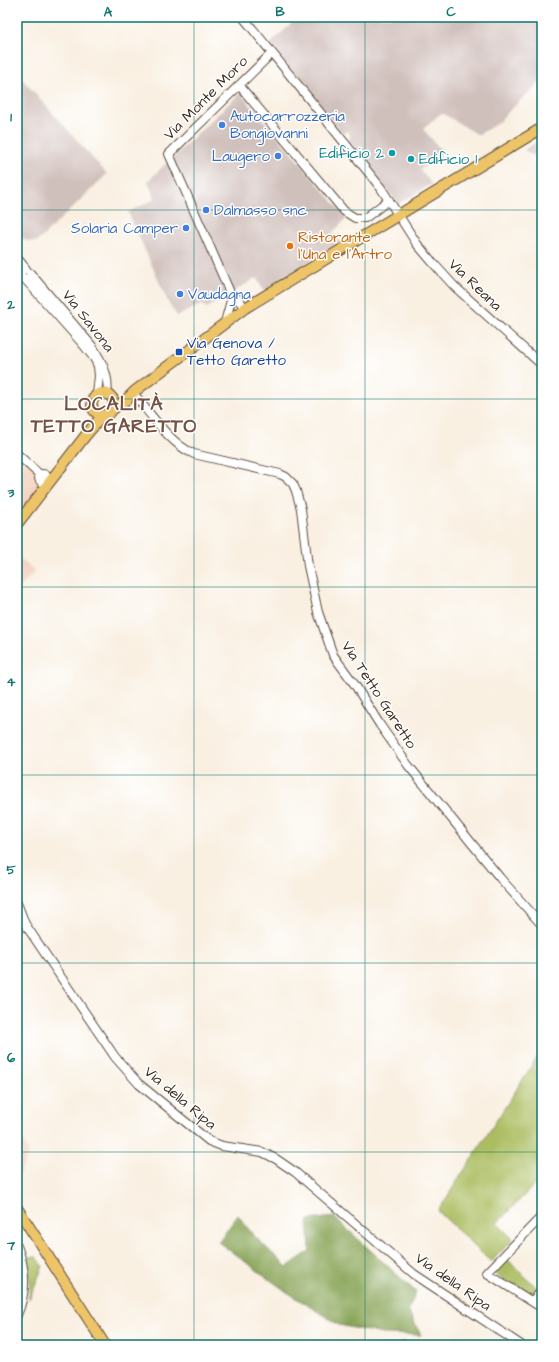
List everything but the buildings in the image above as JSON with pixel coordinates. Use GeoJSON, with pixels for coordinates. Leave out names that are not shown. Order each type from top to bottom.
{"type":"FeatureCollection","features":[{"type":"Feature","properties":{"kind":"main road"},"geometry":{"type":"LineString","coordinates":[[17,524],[45,480],[103,415],[109,413],[225,322],[243,309],[542,128]]}},
{"type":"Feature","properties":{"kind":"main road"},"geometry":{"type":"LineString","coordinates":[[86,435],[94,411],[91,404],[92,400],[105,395],[124,396],[133,394]]}},
{"type":"Feature","properties":{"kind":"main road"},"geometry":{"type":"LineString","coordinates":[[105,395],[114,402],[113,409]]}},
{"type":"Feature","properties":{"kind":"main road"},"geometry":{"type":"LineString","coordinates":[[94,411],[103,415]]}},
{"type":"Feature","properties":{"kind":"main road"},"geometry":{"type":"LineString","coordinates":[[17,1208],[105,1345]]}},
{"type":"Feature","properties":{"kind":"main road"},"geometry":{"type":"LineString","coordinates":[[375,1345],[402,1345]]}},
{"type":"Feature","properties":{"kind":"street","name":"Via Reana"},"geometry":{"type":"LineString","coordinates":[[243,17],[376,182],[417,244],[454,286],[542,365]]}},
{"type":"Feature","properties":{"kind":"street","name":"Via Monte Moro"},"geometry":{"type":"LineString","coordinates":[[231,301],[168,154],[272,53]]}},
{"type":"Feature","properties":{"kind":"street"},"geometry":{"type":"LineString","coordinates":[[239,85],[344,211],[355,218],[364,218],[389,200]]}},
{"type":"Feature","properties":{"kind":"street","name":"Via Savona"},"geometry":{"type":"LineString","coordinates":[[17,258],[24,272],[92,346],[100,358],[106,375],[108,388],[105,395]]}},
{"type":"Feature","properties":{"kind":"street"},"geometry":{"type":"LineString","coordinates":[[225,322],[231,301],[243,309]]}},
{"type":"Feature","properties":{"kind":"street","name":"Via Tetto Garetto"},"geometry":{"type":"LineString","coordinates":[[133,394],[172,439],[184,450],[194,454],[280,474],[286,477],[293,484],[301,509],[308,566],[318,612],[333,655],[355,685],[380,725],[408,765],[500,878],[542,925]]}},
{"type":"Feature","properties":{"kind":"street"},"geometry":{"type":"LineString","coordinates":[[17,454],[45,480]]}},
{"type":"Feature","properties":{"kind":"street","name":"Via della Ripa"},"geometry":{"type":"LineString","coordinates":[[17,903],[25,924],[115,1057],[139,1084],[209,1141],[222,1146],[262,1152],[279,1160],[414,1274],[521,1345]]}},
{"type":"Feature","properties":{"kind":"street"},"geometry":{"type":"LineString","coordinates":[[542,1216],[487,1273],[542,1308]]}},
{"type":"Feature","properties":{"kind":"street"},"geometry":{"type":"LineString","coordinates":[[17,1246],[22,1258],[24,1281],[23,1296],[17,1315]]}},
{"type":"Feature","properties":{"kind":"street"},"geometry":{"type":"LineString","coordinates":[[532,1301],[542,1291]]}},
{"type":"Feature","properties":{"kind":"shaded area"},"geometry":{"type":"Polygon","coordinates":[[[298,17],[542,17],[542,80],[502,118],[501,121],[478,135],[444,114],[440,114],[423,129],[443,152],[420,170],[432,184],[398,204],[349,141],[350,135],[347,131],[343,134],[269,45],[298,17]]]}},
{"type":"Feature","properties":{"kind":"shaded area"},"geometry":{"type":"Polygon","coordinates":[[[17,73],[107,174],[37,242],[27,241],[17,235],[17,73]]]}},
{"type":"Feature","properties":{"kind":"shaded area"},"geometry":{"type":"Polygon","coordinates":[[[240,93],[347,218],[332,233],[341,243],[316,257],[265,292],[256,278],[207,308],[202,305],[177,316],[169,304],[128,212],[155,199],[148,181],[240,93]]]}},
{"type":"Feature","properties":{"kind":"shaded area"},"geometry":{"type":"Polygon","coordinates":[[[542,138],[542,161],[524,150],[542,138]]]}},
{"type":"Feature","properties":{"kind":"shaded area"},"geometry":{"type":"Polygon","coordinates":[[[17,449],[48,474],[49,477],[17,518],[17,449]]]}},
{"type":"Feature","properties":{"kind":"shaded area"},"geometry":{"type":"Polygon","coordinates":[[[17,556],[35,571],[17,591],[17,556]]]}},
{"type":"Feature","properties":{"kind":"shaded area"},"geometry":{"type":"Polygon","coordinates":[[[17,1135],[20,1136],[29,1153],[17,1178],[17,1135]]]}},
{"type":"Feature","properties":{"kind":"green space"},"geometry":{"type":"Polygon","coordinates":[[[542,1050],[542,1177],[497,1223],[513,1239],[491,1262],[438,1211],[542,1050]]]}},
{"type":"Feature","properties":{"kind":"green space"},"geometry":{"type":"Polygon","coordinates":[[[238,1215],[253,1235],[287,1267],[310,1251],[308,1220],[334,1217],[416,1292],[408,1311],[421,1335],[383,1334],[339,1325],[287,1292],[218,1242],[238,1215]]]}},
{"type":"Feature","properties":{"kind":"green space"},"geometry":{"type":"Polygon","coordinates":[[[35,1256],[43,1266],[29,1299],[30,1277],[28,1258],[35,1256]]]}},
{"type":"Feature","properties":{"kind":"green space"},"geometry":{"type":"Polygon","coordinates":[[[506,1258],[538,1289],[530,1296],[492,1272],[506,1258]]]}},
{"type":"Feature","properties":{"kind":"green space"},"geometry":{"type":"Polygon","coordinates":[[[17,1259],[20,1280],[17,1302],[17,1259]]]}},
{"type":"Feature","properties":{"kind":"place","name":"Autocarrozzeria Bongiovanni"},"geometry":{"type":"Point","coordinates":[222,125]}},
{"type":"Feature","properties":{"kind":"place","name":"Edificio 2"},"geometry":{"type":"Point","coordinates":[392,153]}},
{"type":"Feature","properties":{"kind":"place","name":"Laugero"},"geometry":{"type":"Point","coordinates":[278,156]}},
{"type":"Feature","properties":{"kind":"place","name":"Edificio 1"},"geometry":{"type":"Point","coordinates":[411,159]}},
{"type":"Feature","properties":{"kind":"place","name":"Dalmasso snc"},"geometry":{"type":"Point","coordinates":[206,210]}},
{"type":"Feature","properties":{"kind":"place","name":"Solaria Camper"},"geometry":{"type":"Point","coordinates":[186,228]}},
{"type":"Feature","properties":{"kind":"place","name":"Ristorante l’Una e l’Artro"},"geometry":{"type":"Point","coordinates":[290,246]}},
{"type":"Feature","properties":{"kind":"place","name":"Vaudagna"},"geometry":{"type":"Point","coordinates":[180,294]}},
{"type":"Feature","properties":{"kind":"place","name":"Via Genova / Tetto Garetto"},"geometry":{"type":"Point","coordinates":[179,352]}},
{"type":"Feature","properties":{"kind":"district","name":"LOCALITÀ TETTO GARETTO"},"geometry":{"type":"Point","coordinates":[114,415]}}]}
